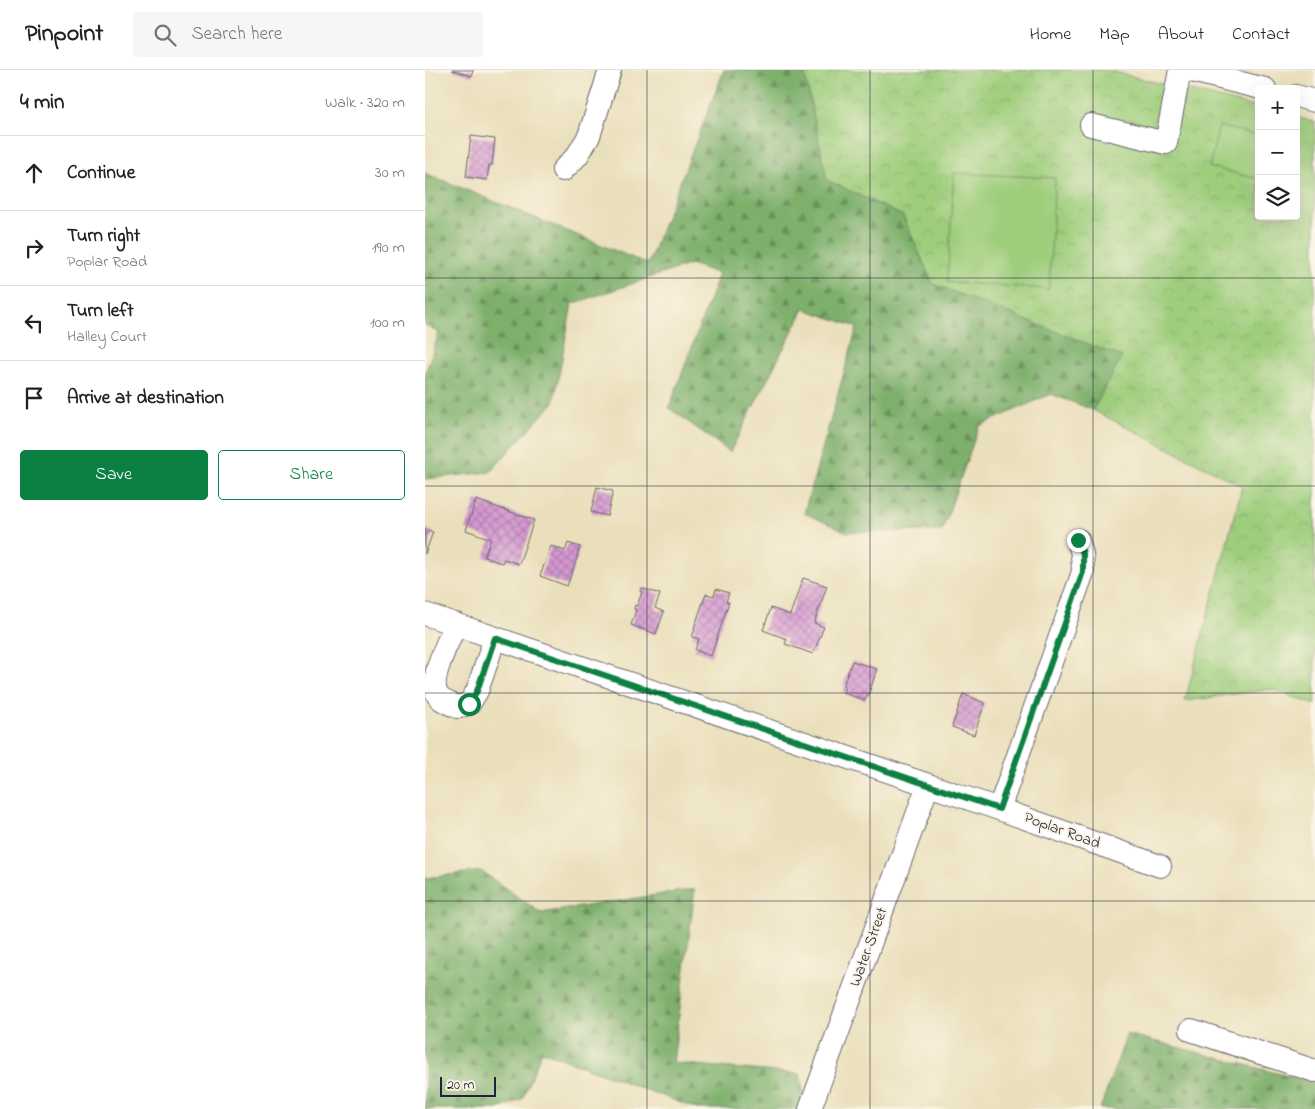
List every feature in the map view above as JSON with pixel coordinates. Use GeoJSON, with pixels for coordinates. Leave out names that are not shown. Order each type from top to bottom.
{"type":"FeatureCollection","features":[{"type":"Feature","properties":{"kind":"street"},"geometry":{"type":"LineString","coordinates":[[563,170],[577,156],[589,136],[610,70]]}},
{"type":"Feature","properties":{"kind":"street"},"geometry":{"type":"LineString","coordinates":[[1091,125],[1166,143],[1180,70]]}},
{"type":"Feature","properties":{"kind":"street"},"geometry":{"type":"LineString","coordinates":[[1188,70],[1255,87]]}},
{"type":"Feature","properties":{"kind":"street"},"geometry":{"type":"LineString","coordinates":[[1300,97],[1315,101]]}},
{"type":"Feature","properties":{"kind":"street"},"geometry":{"type":"LineString","coordinates":[[999,809],[1083,572],[1083,554],[1078,540]]}},
{"type":"Feature","properties":{"kind":"street","name":"Poplar Road"},"geometry":{"type":"LineString","coordinates":[[425,614],[999,809],[1160,866]]}},
{"type":"Feature","properties":{"kind":"street"},"geometry":{"type":"LineString","coordinates":[[455,624],[435,674],[434,688],[439,697],[457,707],[469,704],[477,691],[495,638]]}},
{"type":"Feature","properties":{"kind":"street","name":"Water Street"},"geometry":{"type":"LineString","coordinates":[[809,1109],[928,785]]}},
{"type":"Feature","properties":{"kind":"street"},"geometry":{"type":"LineString","coordinates":[[1191,1030],[1315,1071]]}},
{"type":"Feature","properties":{"kind":"green space"},"geometry":{"type":"Polygon","coordinates":[[[724,70],[804,70],[827,180],[903,216],[933,284],[1123,357],[1093,410],[1051,394],[979,426],[942,531],[847,532],[804,513],[857,327],[804,309],[730,452],[669,408],[719,274],[691,264],[572,304],[554,402],[490,472],[425,479],[425,374],[439,333],[425,325],[425,173],[648,264],[724,70]]]}},
{"type":"Feature","properties":{"kind":"green space"},"geometry":{"type":"Polygon","coordinates":[[[804,70],[1106,70],[1255,107],[1255,220],[1300,220],[1300,118],[1315,122],[1315,705],[1272,689],[1185,701],[1242,486],[1093,410],[1122,357],[933,284],[903,216],[827,180],[804,70]]]}},
{"type":"Feature","properties":{"kind":"green space"},"geometry":{"type":"Polygon","coordinates":[[[1219,126],[1255,135],[1255,178],[1209,167],[1219,126]]]}},
{"type":"Feature","properties":{"kind":"green space"},"geometry":{"type":"Polygon","coordinates":[[[954,173],[1055,178],[1049,289],[947,282],[954,173]]]}},
{"type":"Feature","properties":{"kind":"green space"},"geometry":{"type":"Polygon","coordinates":[[[481,871],[541,913],[695,889],[673,1063],[800,1074],[805,1102],[814,1109],[697,1109],[542,1051],[522,1099],[498,1109],[425,1109],[425,878],[481,871]]]}},
{"type":"Feature","properties":{"kind":"green space"},"geometry":{"type":"Polygon","coordinates":[[[1127,1034],[1315,1083],[1315,1109],[1100,1109],[1127,1034]]]}},
{"type":"Feature","properties":{"kind":"building"},"geometry":{"type":"Polygon","coordinates":[[[452,70],[473,70],[472,76],[452,70]]]}},
{"type":"Feature","properties":{"kind":"building"},"geometry":{"type":"Polygon","coordinates":[[[471,136],[495,139],[492,165],[489,165],[487,180],[466,177],[471,136]]]}},
{"type":"Feature","properties":{"kind":"building"},"geometry":{"type":"Polygon","coordinates":[[[597,487],[613,491],[607,516],[591,512],[597,487]]]}},
{"type":"Feature","properties":{"kind":"building"},"geometry":{"type":"Polygon","coordinates":[[[476,500],[534,520],[519,564],[504,559],[502,563],[484,557],[491,539],[466,530],[476,500]]]}},
{"type":"Feature","properties":{"kind":"building"},"geometry":{"type":"Polygon","coordinates":[[[425,529],[433,532],[425,554],[425,529]]]}},
{"type":"Feature","properties":{"kind":"building"},"geometry":{"type":"Polygon","coordinates":[[[568,543],[580,547],[567,586],[540,576],[551,546],[565,551],[568,543]]]}},
{"type":"Feature","properties":{"kind":"building"},"geometry":{"type":"Polygon","coordinates":[[[803,578],[827,586],[814,623],[824,627],[813,654],[785,644],[787,639],[763,630],[771,608],[790,615],[803,578]]]}},
{"type":"Feature","properties":{"kind":"building"},"geometry":{"type":"Polygon","coordinates":[[[641,588],[660,594],[655,608],[664,612],[656,634],[631,625],[636,610],[634,609],[635,605],[637,606],[642,592],[640,591],[641,588]]]}},
{"type":"Feature","properties":{"kind":"building"},"geometry":{"type":"Polygon","coordinates":[[[716,589],[729,593],[726,602],[729,602],[711,656],[695,650],[699,639],[692,637],[706,594],[714,596],[716,589]]]}},
{"type":"Feature","properties":{"kind":"building"},"geometry":{"type":"Polygon","coordinates":[[[852,661],[877,669],[865,700],[843,693],[845,687],[843,686],[852,661]]]}},
{"type":"Feature","properties":{"kind":"building"},"geometry":{"type":"Polygon","coordinates":[[[963,694],[985,703],[974,735],[952,727],[963,694]]]}},
{"type":"Feature","properties":{"kind":"route"},"geometry":{"type":"LineString","coordinates":[[469,704],[477,691],[495,638],[999,809],[1083,572],[1083,554],[1078,540]]}}]}
